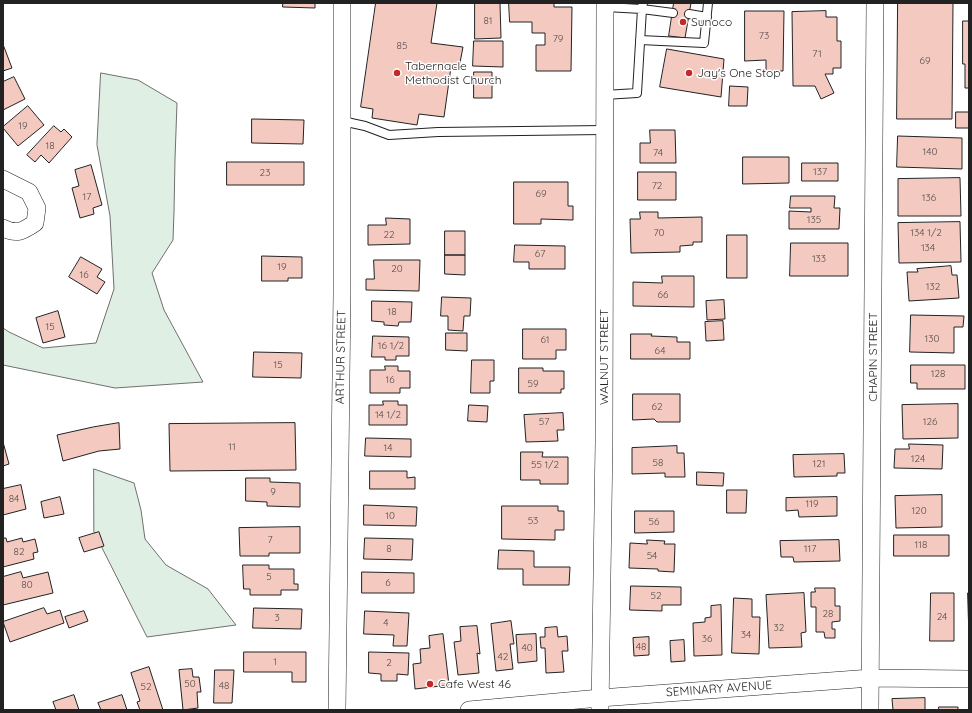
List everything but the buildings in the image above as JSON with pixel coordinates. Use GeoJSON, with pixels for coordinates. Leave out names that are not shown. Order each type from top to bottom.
{"type":"FeatureCollection","features":[{"type":"Feature","properties":{"kind":"street","name":"ARTHUR STREET"},"geometry":{"type":"LineString","coordinates":[[337,710],[342,294],[342,3]]}},
{"type":"Feature","properties":{"kind":"street","name":"CHAPIN STREET"},"geometry":{"type":"LineString","coordinates":[[870,710],[875,3]]}},
{"type":"Feature","properties":{"kind":"street","name":"WALNUT STREET"},"geometry":{"type":"LineString","coordinates":[[600,704],[604,434],[605,5]]}},
{"type":"Feature","properties":{"kind":"street"},"geometry":{"type":"LineString","coordinates":[[3,179],[29,192],[38,208],[35,223],[22,231],[10,232],[3,228]]}},
{"type":"Feature","properties":{"kind":"street","name":"SEMINARY AVENUE"},"geometry":{"type":"LineString","coordinates":[[469,710],[600,704],[871,678],[969,679]]}},
{"type":"Feature","properties":{"kind":"lane"},"geometry":{"type":"LineString","coordinates":[[640,40],[704,43],[708,3]]}},
{"type":"Feature","properties":{"kind":"lane"},"geometry":{"type":"LineString","coordinates":[[605,5],[642,6],[673,13]]}},
{"type":"Feature","properties":{"kind":"lane"},"geometry":{"type":"LineString","coordinates":[[604,95],[637,93],[642,6]]}},
{"type":"Feature","properties":{"kind":"lane"},"geometry":{"type":"LineString","coordinates":[[689,14],[707,17]]}},
{"type":"Feature","properties":{"kind":"lane"},"geometry":{"type":"LineString","coordinates":[[342,121],[365,126],[389,135],[438,132],[604,130]]}},
{"type":"Feature","properties":{"kind":"green space"},"geometry":{"type":"Polygon","coordinates":[[[101,73],[138,80],[177,103],[173,240],[152,273],[164,310],[203,382],[115,388],[3,365],[3,328],[43,348],[96,343],[114,289],[110,216],[97,145],[101,73]]]}},
{"type":"Feature","properties":{"kind":"green space"},"geometry":{"type":"Polygon","coordinates":[[[94,469],[134,483],[141,510],[145,539],[166,565],[208,589],[236,625],[147,637],[94,532],[94,469]]]}},
{"type":"Feature","properties":{"kind":"place","name":"Sunoco"},"geometry":{"type":"Point","coordinates":[683,22]}},
{"type":"Feature","properties":{"kind":"place","name":"Tabernacle Methodist Church"},"geometry":{"type":"Point","coordinates":[397,73]}},
{"type":"Feature","properties":{"kind":"place","name":"Jay's One Stop"},"geometry":{"type":"Point","coordinates":[689,73]}},
{"type":"Feature","properties":{"kind":"place","name":"Cafe West 46"},"geometry":{"type":"Point","coordinates":[430,684]}}]}
